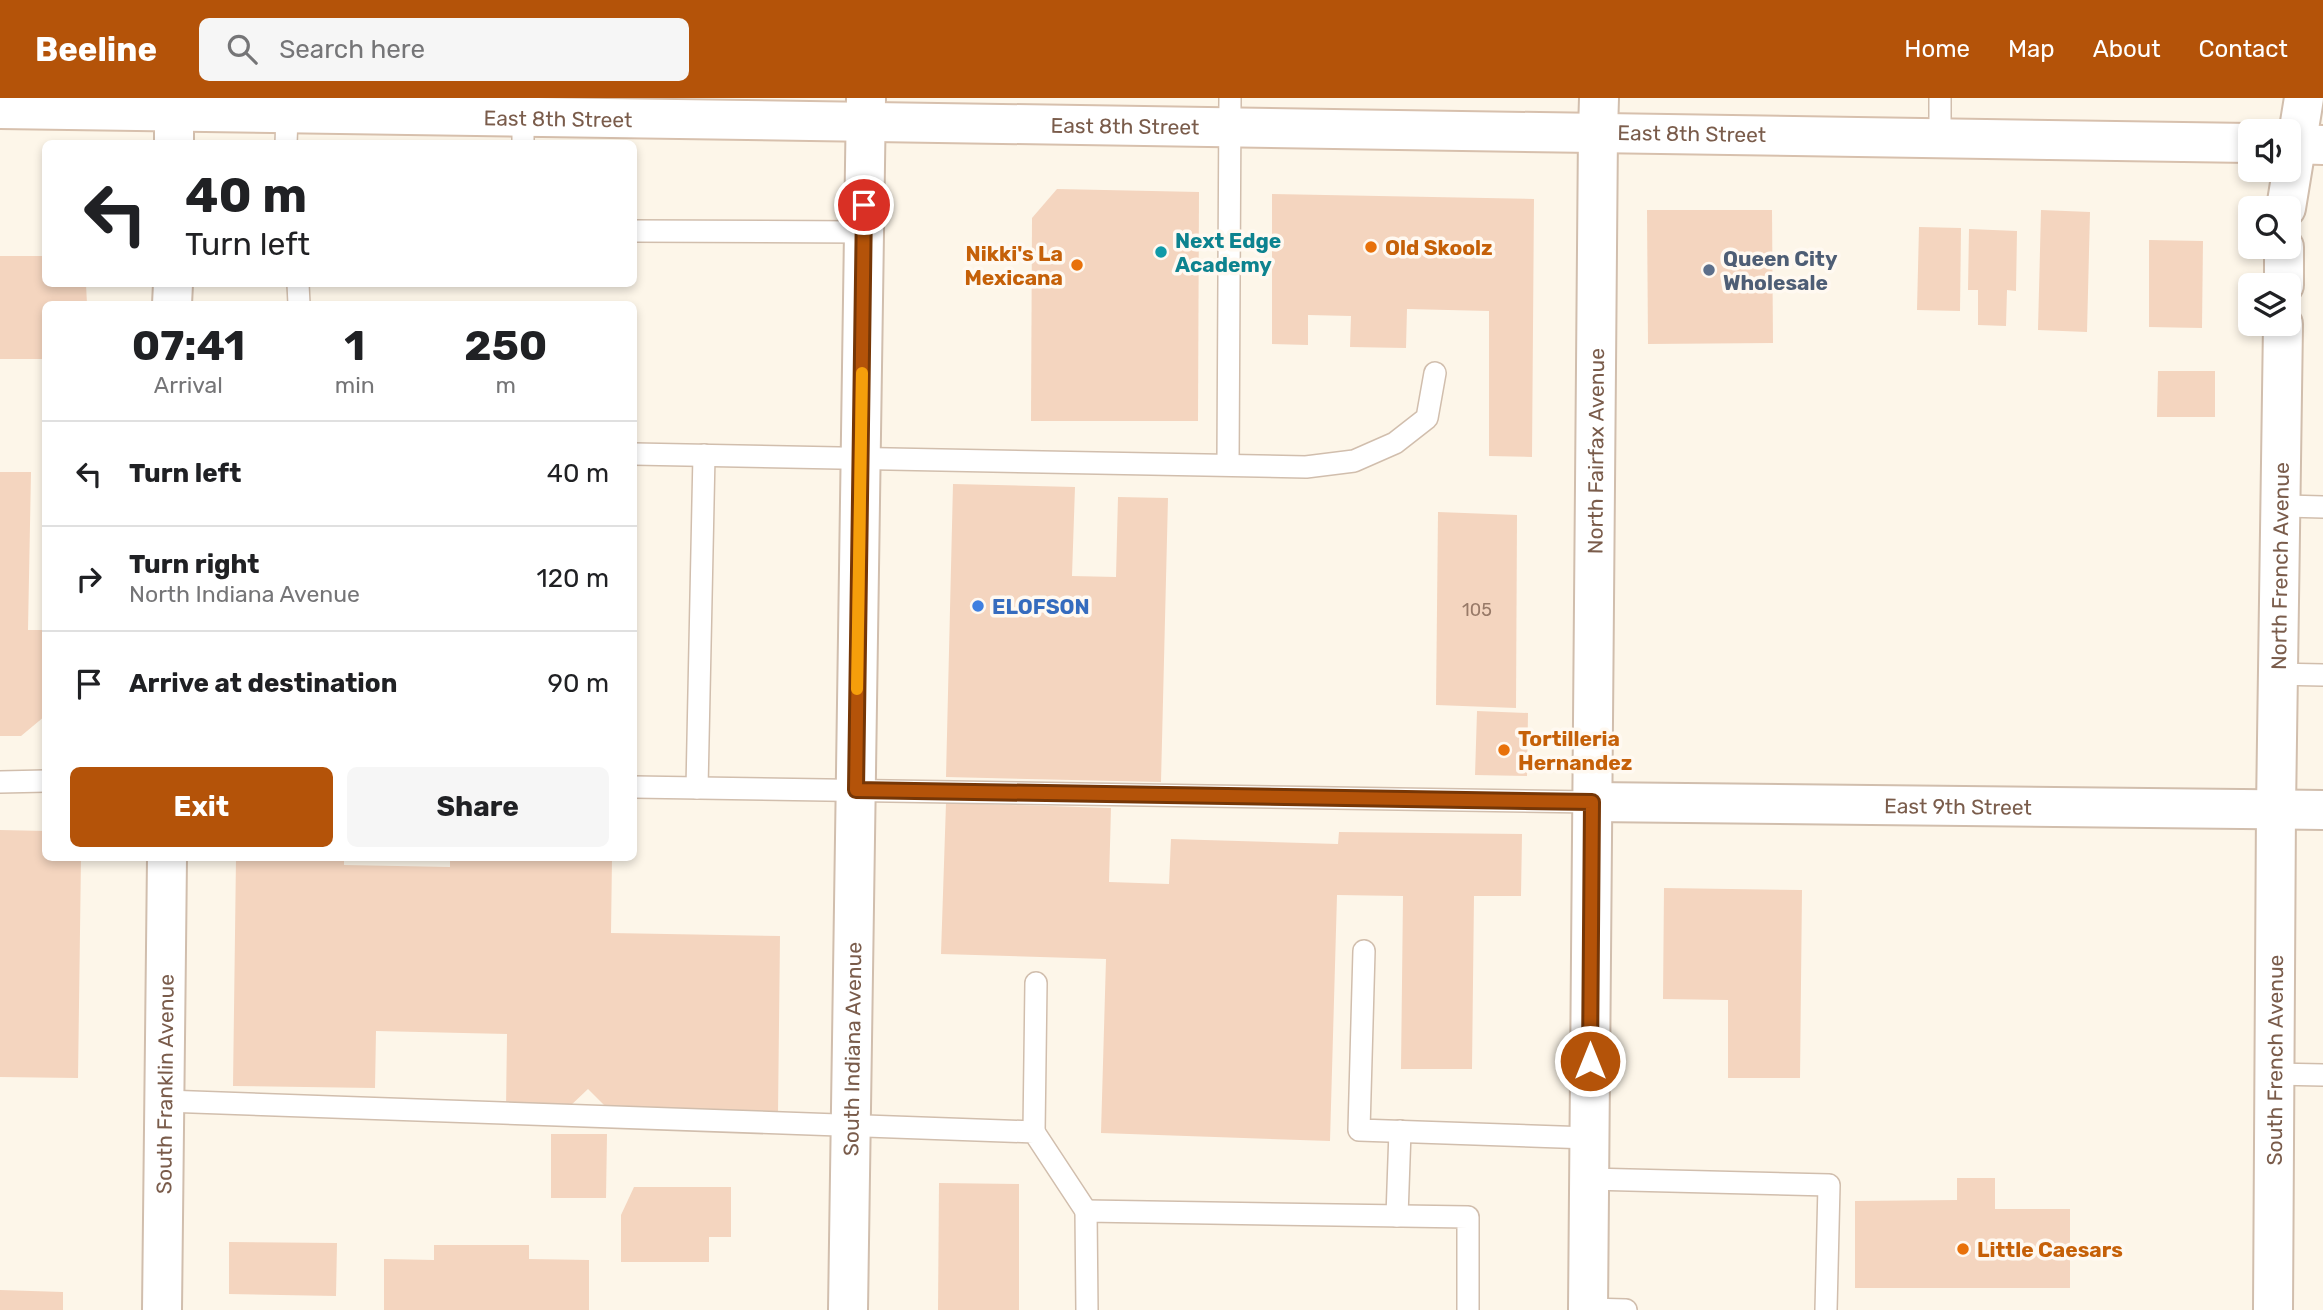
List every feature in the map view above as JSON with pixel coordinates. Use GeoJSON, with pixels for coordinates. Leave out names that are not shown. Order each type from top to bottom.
{"type":"FeatureCollection","features":[{"type":"Feature","properties":{"kind":"street"},"geometry":{"type":"LineString","coordinates":[[2289,196],[2303,144],[2304,98]]}},
{"type":"Feature","properties":{"kind":"street","name":"East 8th Street"},"geometry":{"type":"LineString","coordinates":[[0,109],[174,118],[523,120],[624,131],[866,110],[1598,114],[1940,137],[2238,143]]}},
{"type":"Feature","properties":{"kind":"street","name":"South Indiana Avenue"},"geometry":{"type":"LineString","coordinates":[[848,1310],[866,110]]}},
{"type":"Feature","properties":{"kind":"street","name":"North Fairfax Avenue"},"geometry":{"type":"LineString","coordinates":[[1588,1309],[1598,114]]}},
{"type":"Feature","properties":{"kind":"street","name":"North French Avenue"},"geometry":{"type":"LineString","coordinates":[[2276,809],[2283,336]]}},
{"type":"Feature","properties":{"kind":"street","name":"East 9th Street"},"geometry":{"type":"LineString","coordinates":[[1592,802],[2323,810]]}},
{"type":"Feature","properties":{"kind":"street","name":"South French Avenue"},"geometry":{"type":"LineString","coordinates":[[2273,1310],[2276,809]]}},
{"type":"Feature","properties":{"kind":"street","name":"South Franklin Avenue"},"geometry":{"type":"LineString","coordinates":[[162,1310],[167,861]]}},
{"type":"Feature","properties":{"kind":"lane"},"geometry":{"type":"LineString","coordinates":[[1940,137],[1941,98]]}},
{"type":"Feature","properties":{"kind":"lane"},"geometry":{"type":"LineString","coordinates":[[1228,464],[1229,112]]}},
{"type":"Feature","properties":{"kind":"lane"},"geometry":{"type":"LineString","coordinates":[[637,231],[864,232]]}},
{"type":"Feature","properties":{"kind":"lane"},"geometry":{"type":"LineString","coordinates":[[637,454],[1307,467],[1353,460],[1395,443],[1427,418],[1435,373]]}},
{"type":"Feature","properties":{"kind":"lane"},"geometry":{"type":"LineString","coordinates":[[697,788],[704,455]]}},
{"type":"Feature","properties":{"kind":"lane"},"geometry":{"type":"LineString","coordinates":[[2281,506],[2323,507]]}},
{"type":"Feature","properties":{"kind":"lane"},"geometry":{"type":"LineString","coordinates":[[2280,674],[2323,676]]}},
{"type":"Feature","properties":{"kind":"lane"},"geometry":{"type":"LineString","coordinates":[[0,782],[42,782]]}},
{"type":"Feature","properties":{"kind":"lane"},"geometry":{"type":"LineString","coordinates":[[637,787],[1592,802]]}},
{"type":"Feature","properties":{"kind":"lane"},"geometry":{"type":"LineString","coordinates":[[1364,951],[1359,1130],[1589,1138]]}},
{"type":"Feature","properties":{"kind":"lane"},"geometry":{"type":"LineString","coordinates":[[1037,983],[1034,1132],[1086,1211],[1087,1310]]}},
{"type":"Feature","properties":{"kind":"lane"},"geometry":{"type":"LineString","coordinates":[[2276,1074],[2323,1075]]}},
{"type":"Feature","properties":{"kind":"lane"},"geometry":{"type":"LineString","coordinates":[[164,1101],[1034,1132]]}},
{"type":"Feature","properties":{"kind":"lane"},"geometry":{"type":"LineString","coordinates":[[1397,1216],[1400,1131]]}},
{"type":"Feature","properties":{"kind":"lane"},"geometry":{"type":"LineString","coordinates":[[1589,1179],[1829,1185],[1826,1310]]}},
{"type":"Feature","properties":{"kind":"lane"},"geometry":{"type":"LineString","coordinates":[[1086,1211],[1468,1217],[1468,1310]]}},
{"type":"Feature","properties":{"kind":"lane"},"geometry":{"type":"LineString","coordinates":[[1588,1309],[1626,1310]]}},
{"type":"Feature","properties":{"kind":"building"},"geometry":{"type":"Polygon","coordinates":[[[1057,189],[1199,192],[1198,421],[1031,421],[1032,218],[1057,189]]]}},
{"type":"Feature","properties":{"kind":"building"},"geometry":{"type":"Polygon","coordinates":[[[1272,194],[1534,199],[1532,457],[1489,456],[1489,311],[1407,309],[1406,348],[1350,347],[1351,316],[1308,315],[1308,345],[1272,344],[1272,194]]]}},
{"type":"Feature","properties":{"kind":"building"},"geometry":{"type":"Polygon","coordinates":[[[1647,210],[1772,210],[1773,343],[1648,344],[1647,210]]]}},
{"type":"Feature","properties":{"kind":"building"},"geometry":{"type":"Polygon","coordinates":[[[2041,210],[2090,212],[2087,332],[2038,330],[2041,210]]]}},
{"type":"Feature","properties":{"kind":"building"},"geometry":{"type":"Polygon","coordinates":[[[1919,227],[1961,228],[1960,311],[1917,310],[1919,227]]]}},
{"type":"Feature","properties":{"kind":"building"},"geometry":{"type":"Polygon","coordinates":[[[1969,229],[2017,231],[2016,291],[2007,290],[2006,326],[1978,325],[1978,290],[1968,290],[1969,229]]]}},
{"type":"Feature","properties":{"kind":"building"},"geometry":{"type":"Polygon","coordinates":[[[2149,240],[2203,241],[2202,328],[2149,327],[2149,240]]]}},
{"type":"Feature","properties":{"kind":"building"},"geometry":{"type":"Polygon","coordinates":[[[0,256],[42,256],[42,287],[86,287],[87,301],[42,301],[42,359],[0,359],[0,256]]]}},
{"type":"Feature","properties":{"kind":"building"},"geometry":{"type":"Polygon","coordinates":[[[2158,371],[2215,371],[2215,417],[2157,417],[2158,371]]]}},
{"type":"Feature","properties":{"kind":"building"},"geometry":{"type":"Polygon","coordinates":[[[0,472],[31,472],[28,630],[42,630],[42,718],[21,736],[0,736],[0,472]]]}},
{"type":"Feature","properties":{"kind":"building"},"geometry":{"type":"Polygon","coordinates":[[[953,484],[1075,487],[1072,576],[1116,577],[1118,497],[1168,498],[1161,782],[946,777],[953,484]]]}},
{"type":"Feature","properties":{"kind":"building"},"geometry":{"type":"Polygon","coordinates":[[[1438,512],[1517,515],[1516,708],[1436,705],[1438,512]]]}},
{"type":"Feature","properties":{"kind":"building"},"geometry":{"type":"Polygon","coordinates":[[[1477,711],[1528,713],[1527,776],[1475,775],[1477,711]]]}},
{"type":"Feature","properties":{"kind":"building"},"geometry":{"type":"Polygon","coordinates":[[[946,803],[1111,808],[1109,882],[1169,884],[1171,839],[1338,844],[1339,832],[1522,834],[1521,896],[1474,896],[1472,1069],[1401,1069],[1403,896],[1337,895],[1330,1141],[1101,1133],[1106,959],[941,954],[946,803]]]}},
{"type":"Feature","properties":{"kind":"building"},"geometry":{"type":"Polygon","coordinates":[[[0,830],[42,831],[42,861],[81,861],[78,1078],[0,1077],[0,830]]]}},
{"type":"Feature","properties":{"kind":"building"},"geometry":{"type":"Polygon","coordinates":[[[236,861],[344,861],[344,865],[450,867],[450,861],[612,861],[611,933],[780,936],[778,1113],[610,1111],[588,1089],[568,1108],[506,1108],[507,1034],[376,1031],[375,1088],[233,1086],[236,861]]]}},
{"type":"Feature","properties":{"kind":"building"},"geometry":{"type":"Polygon","coordinates":[[[1664,888],[1802,890],[1800,1078],[1728,1078],[1728,1000],[1663,999],[1664,888]]]}},
{"type":"Feature","properties":{"kind":"building"},"geometry":{"type":"Polygon","coordinates":[[[551,1134],[607,1134],[606,1198],[551,1198],[551,1134]]]}},
{"type":"Feature","properties":{"kind":"building","name":"Little Caesars"},"geometry":{"type":"Polygon","coordinates":[[[1957,1178],[1995,1178],[1995,1209],[2070,1209],[2070,1288],[1855,1288],[1855,1201],[1957,1200],[1957,1178]]]}},
{"type":"Feature","properties":{"kind":"building"},"geometry":{"type":"Polygon","coordinates":[[[939,1183],[1019,1184],[1019,1310],[938,1310],[939,1183]]]}},
{"type":"Feature","properties":{"kind":"building"},"geometry":{"type":"Polygon","coordinates":[[[634,1187],[731,1187],[731,1237],[709,1237],[709,1262],[621,1262],[621,1215],[634,1187]]]}},
{"type":"Feature","properties":{"kind":"building"},"geometry":{"type":"Polygon","coordinates":[[[229,1242],[337,1243],[336,1296],[229,1294],[229,1242]]]}},
{"type":"Feature","properties":{"kind":"building"},"geometry":{"type":"Polygon","coordinates":[[[434,1245],[529,1245],[529,1259],[589,1260],[589,1310],[384,1310],[384,1259],[434,1260],[434,1245]]]}},
{"type":"Feature","properties":{"kind":"building"},"geometry":{"type":"Polygon","coordinates":[[[0,1290],[63,1292],[63,1310],[0,1310],[0,1290]]]}},
{"type":"Feature","properties":{"kind":"slow traffic"},"geometry":{"type":"LineString","coordinates":[[857,689],[862,373]]}},
{"type":"Feature","properties":{"kind":"place","name":"Old Skoolz"},"geometry":{"type":"Point","coordinates":[1371,247]}},
{"type":"Feature","properties":{"kind":"place","name":"Next Edge Academy"},"geometry":{"type":"Point","coordinates":[1161,252]}},
{"type":"Feature","properties":{"kind":"place","name":"Nikki's La Mexicana"},"geometry":{"type":"Point","coordinates":[1077,265]}},
{"type":"Feature","properties":{"kind":"place","name":"Queen City Wholesale"},"geometry":{"type":"Point","coordinates":[1709,270]}},
{"type":"Feature","properties":{"kind":"place","name":"ELOFSON"},"geometry":{"type":"Point","coordinates":[978,606]}},
{"type":"Feature","properties":{"kind":"place","name":"Tortilleria Hernandez"},"geometry":{"type":"Point","coordinates":[1504,750]}},
{"type":"Feature","properties":{"kind":"place","name":"Little Caesars"},"geometry":{"type":"Point","coordinates":[1963,1249]}},
{"type":"Feature","properties":{"kind":"route"},"geometry":{"type":"LineString","coordinates":[[864,205],[856,790],[1592,802],[1590,1061]]}}]}
